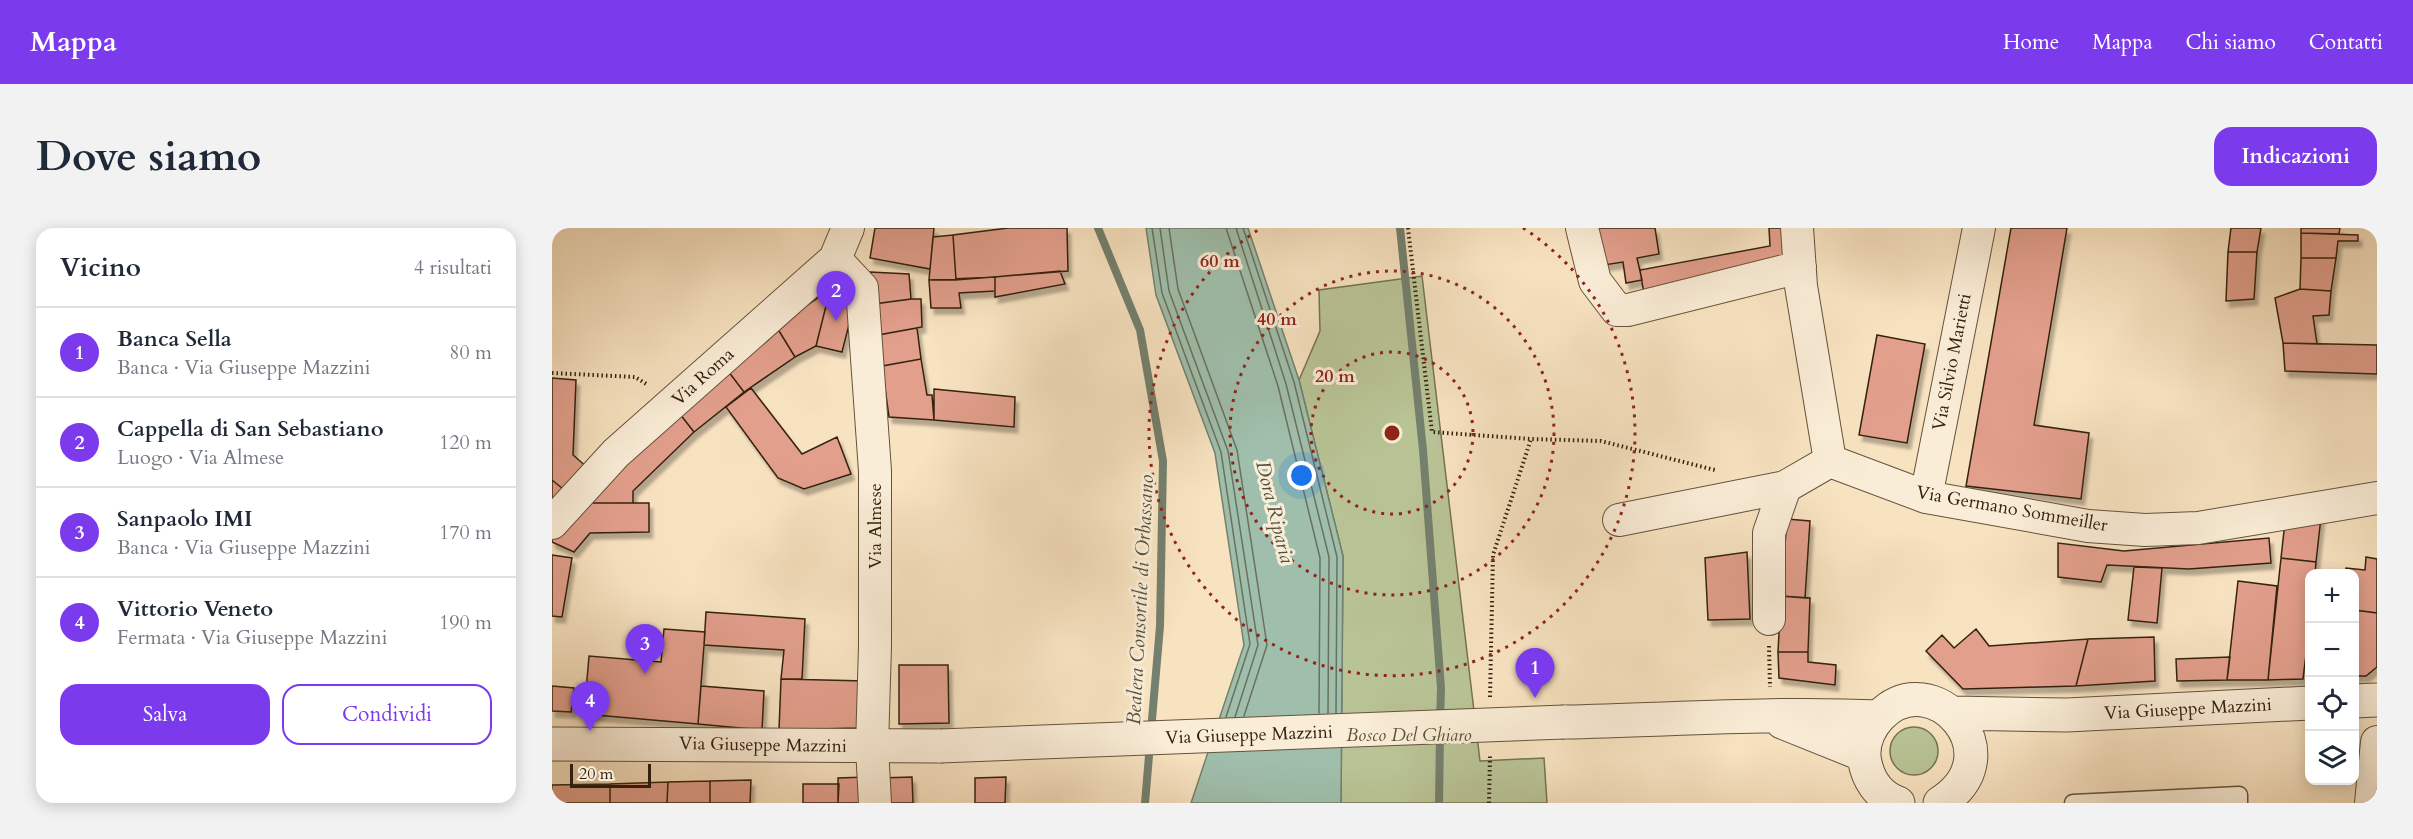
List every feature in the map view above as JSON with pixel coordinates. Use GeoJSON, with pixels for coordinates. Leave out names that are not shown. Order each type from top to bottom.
{"type":"FeatureCollection","features":[{"type":"Feature","properties":{"kind":"street"},"geometry":{"type":"LineString","coordinates":[[835,258],[841,228]]}},
{"type":"Feature","properties":{"kind":"street","name":"Via Roma"},"geometry":{"type":"LineString","coordinates":[[552,523],[616,453],[835,258],[848,228]]}},
{"type":"Feature","properties":{"kind":"street"},"geometry":{"type":"LineString","coordinates":[[1582,228],[1589,264],[1595,280],[1617,310],[1628,310],[1800,267]]}},
{"type":"Feature","properties":{"kind":"street"},"geometry":{"type":"LineString","coordinates":[[1620,520],[1785,487],[1830,461],[1800,267],[1797,228]]}},
{"type":"Feature","properties":{"kind":"street","name":"Via Silvio Marietti"},"geometry":{"type":"LineString","coordinates":[[1926,497],[1979,228]]}},
{"type":"Feature","properties":{"kind":"street","name":"Via Almese"},"geometry":{"type":"LineString","coordinates":[[835,258],[862,288],[875,471],[875,646],[872,747],[874,803]]}},
{"type":"Feature","properties":{"kind":"street","name":"Via Germano Sommeiller"},"geometry":{"type":"LineString","coordinates":[[1830,461],[1926,497],[2088,526],[2145,530],[2198,528],[2377,498]]}},
{"type":"Feature","properties":{"kind":"street"},"geometry":{"type":"LineString","coordinates":[[1769,619],[1769,533],[1785,487]]}},
{"type":"Feature","properties":{"kind":"street","name":"Via Giuseppe Mazzini"},"geometry":{"type":"LineString","coordinates":[[552,744],[940,746],[1564,722],[1768,704],[1808,713],[1879,717],[1900,703],[1916,700],[1933,702],[1952,713],[2067,715],[2305,703]]}},
{"type":"Feature","properties":{"kind":"street"},"geometry":{"type":"LineString","coordinates":[[2359,701],[2377,700]]}},
{"type":"Feature","properties":{"kind":"street","name":"Via Giuseppe Mazzini"},"geometry":{"type":"LineString","coordinates":[[1768,704],[1814,733],[1864,755]]}},
{"type":"Feature","properties":{"kind":"street"},"geometry":{"type":"LineString","coordinates":[[1940,803],[1953,795],[1970,768],[1971,752],[1968,736],[1960,721],[1952,713]]}},
{"type":"Feature","properties":{"kind":"street","name":"Via Giuseppe Mazzini"},"geometry":{"type":"LineString","coordinates":[[1971,752],[2013,731],[2067,715]]}},
{"type":"Feature","properties":{"kind":"street"},"geometry":{"type":"LineString","coordinates":[[1879,717],[1866,738],[1864,755],[1868,773],[1876,788],[1898,803]]}},
{"type":"Feature","properties":{"kind":"street"},"geometry":{"type":"LineString","coordinates":[[2371,803],[2377,742]]}},
{"type":"Feature","properties":{"kind":"lane"},"geometry":{"type":"LineString","coordinates":[[2073,803],[2239,795],[2239,803]]}},
{"type":"Feature","properties":{"kind":"path"},"geometry":{"type":"LineString","coordinates":[[1408,228],[1432,432],[1600,441],[1716,470]]}},
{"type":"Feature","properties":{"kind":"path"},"geometry":{"type":"LineString","coordinates":[[552,372],[635,377],[677,400]]}},
{"type":"Feature","properties":{"kind":"path"},"geometry":{"type":"LineString","coordinates":[[1490,706],[1493,555],[1531,439]]}},
{"type":"Feature","properties":{"kind":"path"},"geometry":{"type":"LineString","coordinates":[[1768,704],[1769,619]]}},
{"type":"Feature","properties":{"kind":"path"},"geometry":{"type":"LineString","coordinates":[[1490,758],[1490,803]]}},
{"type":"Feature","properties":{"kind":"green space","name":"Bosco Del Ghiaro"},"geometry":{"type":"Polygon","coordinates":[[[1422,276],[1480,761],[1544,758],[1547,803],[1341,803],[1343,556],[1299,380],[1320,331],[1319,290],[1422,276]]]}},
{"type":"Feature","properties":{"kind":"green space"},"geometry":{"type":"Polygon","coordinates":[[[1914,727],[1931,734],[1938,751],[1931,768],[1914,775],[1897,768],[1890,751],[1897,734],[1914,727]]]}},
{"type":"Feature","properties":{"kind":"water","name":"Dora Riparia"},"geometry":{"type":"Polygon","coordinates":[[[1146,228],[1248,228],[1299,380],[1343,556],[1341,803],[1191,803],[1244,645],[1215,453],[1156,295],[1146,228]]]}},
{"type":"Feature","properties":{"kind":"building"},"geometry":{"type":"Polygon","coordinates":[[[875,228],[934,228],[930,269],[870,258],[875,228]]]}},
{"type":"Feature","properties":{"kind":"building"},"geometry":{"type":"Polygon","coordinates":[[[1008,228],[1067,228],[1068,271],[956,280],[953,235],[1008,228]]]}},
{"type":"Feature","properties":{"kind":"building"},"geometry":{"type":"Polygon","coordinates":[[[1598,228],[1655,228],[1659,254],[1637,258],[1642,280],[1626,283],[1623,262],[1604,265],[1598,228]]]}},
{"type":"Feature","properties":{"kind":"building"},"geometry":{"type":"Polygon","coordinates":[[[1769,228],[1789,228],[1791,260],[1645,300],[1640,270],[1770,246],[1769,228]]]}},
{"type":"Feature","properties":{"kind":"building"},"geometry":{"type":"Polygon","coordinates":[[[2011,228],[2067,228],[2034,425],[2089,433],[2081,499],[1966,486],[2011,228]]]}},
{"type":"Feature","properties":{"kind":"building"},"geometry":{"type":"Polygon","coordinates":[[[2231,228],[2261,228],[2257,252],[2228,252],[2231,228]]]}},
{"type":"Feature","properties":{"kind":"building"},"geometry":{"type":"Polygon","coordinates":[[[2301,228],[2340,228],[2339,234],[2301,233],[2301,228]]]}},
{"type":"Feature","properties":{"kind":"building"},"geometry":{"type":"Polygon","coordinates":[[[2301,233],[2358,235],[2358,241],[2338,241],[2336,258],[2301,258],[2301,233]]]}},
{"type":"Feature","properties":{"kind":"building"},"geometry":{"type":"Polygon","coordinates":[[[953,235],[956,280],[929,280],[933,237],[953,235]]]}},
{"type":"Feature","properties":{"kind":"building"},"geometry":{"type":"Polygon","coordinates":[[[2228,252],[2257,252],[2254,299],[2226,301],[2228,252]]]}},
{"type":"Feature","properties":{"kind":"building"},"geometry":{"type":"Polygon","coordinates":[[[2301,258],[2336,258],[2331,291],[2300,289],[2301,258]]]}},
{"type":"Feature","properties":{"kind":"building"},"geometry":{"type":"Polygon","coordinates":[[[1060,271],[1065,284],[995,297],[995,277],[1060,271]]]}},
{"type":"Feature","properties":{"kind":"building"},"geometry":{"type":"Polygon","coordinates":[[[870,272],[909,274],[911,299],[874,304],[870,272]]]}},
{"type":"Feature","properties":{"kind":"building"},"geometry":{"type":"Polygon","coordinates":[[[995,277],[995,291],[959,293],[961,308],[931,308],[929,280],[995,277]]]}},
{"type":"Feature","properties":{"kind":"building"},"geometry":{"type":"Polygon","coordinates":[[[2300,289],[2331,291],[2329,315],[2313,316],[2317,344],[2283,343],[2275,298],[2300,289]]]}},
{"type":"Feature","properties":{"kind":"building"},"geometry":{"type":"Polygon","coordinates":[[[830,290],[856,297],[842,352],[816,346],[830,290]]]}},
{"type":"Feature","properties":{"kind":"building"},"geometry":{"type":"Polygon","coordinates":[[[830,290],[816,346],[795,357],[776,326],[830,290]]]}},
{"type":"Feature","properties":{"kind":"building"},"geometry":{"type":"Polygon","coordinates":[[[921,299],[922,327],[878,335],[874,304],[921,299]]]}},
{"type":"Feature","properties":{"kind":"building"},"geometry":{"type":"Polygon","coordinates":[[[776,326],[795,357],[744,392],[725,367],[776,326]]]}},
{"type":"Feature","properties":{"kind":"building"},"geometry":{"type":"Polygon","coordinates":[[[917,328],[921,359],[882,366],[878,335],[917,328]]]}},
{"type":"Feature","properties":{"kind":"building"},"geometry":{"type":"Polygon","coordinates":[[[1877,335],[1925,344],[1907,443],[1859,435],[1877,335]]]}},
{"type":"Feature","properties":{"kind":"building"},"geometry":{"type":"Polygon","coordinates":[[[2283,343],[2377,345],[2377,374],[2285,371],[2283,343]]]}},
{"type":"Feature","properties":{"kind":"building"},"geometry":{"type":"Polygon","coordinates":[[[921,359],[927,395],[932,395],[934,420],[889,417],[882,366],[921,359]]]}},
{"type":"Feature","properties":{"kind":"building"},"geometry":{"type":"Polygon","coordinates":[[[725,367],[744,392],[694,432],[676,409],[725,367]]]}},
{"type":"Feature","properties":{"kind":"building"},"geometry":{"type":"Polygon","coordinates":[[[552,378],[576,380],[573,455],[588,468],[568,493],[552,480],[552,378]]]}},
{"type":"Feature","properties":{"kind":"building"},"geometry":{"type":"Polygon","coordinates":[[[751,388],[802,454],[837,437],[851,474],[804,489],[778,478],[726,407],[751,388]]]}},
{"type":"Feature","properties":{"kind":"building"},"geometry":{"type":"Polygon","coordinates":[[[934,389],[1015,397],[1014,427],[934,420],[934,389]]]}},
{"type":"Feature","properties":{"kind":"building"},"geometry":{"type":"Polygon","coordinates":[[[676,409],[694,432],[633,491],[633,503],[578,503],[676,409]]]}},
{"type":"Feature","properties":{"kind":"building"},"geometry":{"type":"Polygon","coordinates":[[[552,480],[568,493],[552,512],[552,480]]]}},
{"type":"Feature","properties":{"kind":"building"},"geometry":{"type":"Polygon","coordinates":[[[578,503],[649,503],[649,532],[590,533],[574,552],[552,542],[552,533],[578,503]]]}},
{"type":"Feature","properties":{"kind":"building"},"geometry":{"type":"Polygon","coordinates":[[[2321,517],[2316,562],[2281,558],[2285,522],[2321,517]]]}},
{"type":"Feature","properties":{"kind":"building"},"geometry":{"type":"Polygon","coordinates":[[[1787,519],[1810,521],[1805,598],[1781,596],[1787,519]]]}},
{"type":"Feature","properties":{"kind":"building"},"geometry":{"type":"Polygon","coordinates":[[[2269,538],[2271,563],[2189,569],[2107,565],[2101,582],[2058,577],[2058,543],[2124,551],[2269,538]]]}},
{"type":"Feature","properties":{"kind":"building"},"geometry":{"type":"Polygon","coordinates":[[[1747,552],[1750,619],[1708,620],[1705,558],[1747,552]]]}},
{"type":"Feature","properties":{"kind":"building"},"geometry":{"type":"Polygon","coordinates":[[[552,555],[572,558],[562,617],[552,616],[552,555]]]}},
{"type":"Feature","properties":{"kind":"building"},"geometry":{"type":"Polygon","coordinates":[[[2366,557],[2377,559],[2377,613],[2359,611],[2359,569],[2365,570],[2366,557]]]}},
{"type":"Feature","properties":{"kind":"building"},"geometry":{"type":"Polygon","coordinates":[[[2281,558],[2316,562],[2315,569],[2305,569],[2303,679],[2268,680],[2281,558]]]}},
{"type":"Feature","properties":{"kind":"building"},"geometry":{"type":"Polygon","coordinates":[[[2134,567],[2162,568],[2157,623],[2128,620],[2134,567]]]}},
{"type":"Feature","properties":{"kind":"building"},"geometry":{"type":"Polygon","coordinates":[[[2238,581],[2277,586],[2268,680],[2227,680],[2238,581]]]}},
{"type":"Feature","properties":{"kind":"building"},"geometry":{"type":"Polygon","coordinates":[[[1781,596],[1810,598],[1808,652],[1778,652],[1781,596]]]}},
{"type":"Feature","properties":{"kind":"building"},"geometry":{"type":"Polygon","coordinates":[[[2359,611],[2377,613],[2377,667],[2366,676],[2359,676],[2359,611]]]}},
{"type":"Feature","properties":{"kind":"building"},"geometry":{"type":"Polygon","coordinates":[[[706,612],[805,619],[802,679],[781,679],[784,650],[704,645],[706,612]]]}},
{"type":"Feature","properties":{"kind":"building"},"geometry":{"type":"Polygon","coordinates":[[[664,629],[705,632],[698,724],[584,714],[589,656],[661,662],[664,629]]]}},
{"type":"Feature","properties":{"kind":"building"},"geometry":{"type":"Polygon","coordinates":[[[1976,629],[1989,646],[2088,639],[2076,686],[1963,689],[1926,651],[1942,635],[1954,648],[1976,629]]]}},
{"type":"Feature","properties":{"kind":"building"},"geometry":{"type":"Polygon","coordinates":[[[2154,637],[2155,681],[2076,686],[2088,639],[2154,637]]]}},
{"type":"Feature","properties":{"kind":"building"},"geometry":{"type":"Polygon","coordinates":[[[1778,652],[1808,652],[1808,662],[1836,665],[1835,685],[1779,678],[1778,652]]]}},
{"type":"Feature","properties":{"kind":"building"},"geometry":{"type":"Polygon","coordinates":[[[2230,657],[2227,680],[2177,681],[2176,659],[2230,657]]]}},
{"type":"Feature","properties":{"kind":"building"},"geometry":{"type":"Polygon","coordinates":[[[899,665],[948,665],[949,723],[899,724],[899,665]]]}},
{"type":"Feature","properties":{"kind":"building"},"geometry":{"type":"Polygon","coordinates":[[[781,679],[866,681],[865,719],[857,728],[779,730],[781,679]]]}},
{"type":"Feature","properties":{"kind":"building"},"geometry":{"type":"Polygon","coordinates":[[[552,686],[574,688],[571,712],[552,711],[552,686]]]}},
{"type":"Feature","properties":{"kind":"building"},"geometry":{"type":"Polygon","coordinates":[[[701,686],[764,691],[762,730],[698,724],[701,686]]]}},
{"type":"Feature","properties":{"kind":"building"},"geometry":{"type":"Polygon","coordinates":[[[867,777],[867,803],[838,803],[838,778],[867,777]]]}},
{"type":"Feature","properties":{"kind":"building"},"geometry":{"type":"Polygon","coordinates":[[[912,777],[913,803],[880,803],[879,778],[912,777]]]}},
{"type":"Feature","properties":{"kind":"building"},"geometry":{"type":"Polygon","coordinates":[[[1006,777],[1005,803],[975,803],[975,778],[1006,777]]]}},
{"type":"Feature","properties":{"kind":"building"},"geometry":{"type":"Polygon","coordinates":[[[751,780],[750,803],[710,803],[710,781],[751,780]]]}},
{"type":"Feature","properties":{"kind":"building"},"geometry":{"type":"Polygon","coordinates":[[[710,781],[710,803],[667,803],[668,782],[710,781]]]}},
{"type":"Feature","properties":{"kind":"building"},"geometry":{"type":"Polygon","coordinates":[[[668,782],[667,803],[610,803],[610,784],[668,782]]]}},
{"type":"Feature","properties":{"kind":"building"},"geometry":{"type":"Polygon","coordinates":[[[610,784],[610,803],[552,803],[552,785],[610,784]]]}},
{"type":"Feature","properties":{"kind":"building"},"geometry":{"type":"Polygon","coordinates":[[[803,784],[839,784],[838,803],[803,803],[803,784]]]}},
{"type":"Feature","properties":{"kind":"waterway","name":"Bealera Consortile di Orbassano"},"geometry":{"type":"LineString","coordinates":[[1098,228],[1140,330],[1163,461],[1160,626],[1151,731]]}},
{"type":"Feature","properties":{"kind":"waterway"},"geometry":{"type":"LineString","coordinates":[[1400,228],[1423,450],[1441,688],[1440,722]]}},
{"type":"Feature","properties":{"kind":"waterway"},"geometry":{"type":"LineString","coordinates":[[1439,803],[1440,734]]}},
{"type":"Feature","properties":{"kind":"waterway","name":"Bealera Consortile di Orbassano"},"geometry":{"type":"LineString","coordinates":[[1145,803],[1150,744]]}},
{"type":"Feature","properties":{"kind":"place","name":"Cappella di San Sebastiano"},"geometry":{"type":"Point","coordinates":[836,321]}},
{"type":"Feature","properties":{"kind":"place","name":"Sanpaolo IMI"},"geometry":{"type":"Point","coordinates":[645,674]}},
{"type":"Feature","properties":{"kind":"place","name":"Banca Sella"},"geometry":{"type":"Point","coordinates":[1535,698]}},
{"type":"Feature","properties":{"kind":"place","name":"Vittorio Veneto"},"geometry":{"type":"Point","coordinates":[590,731]}}]}
